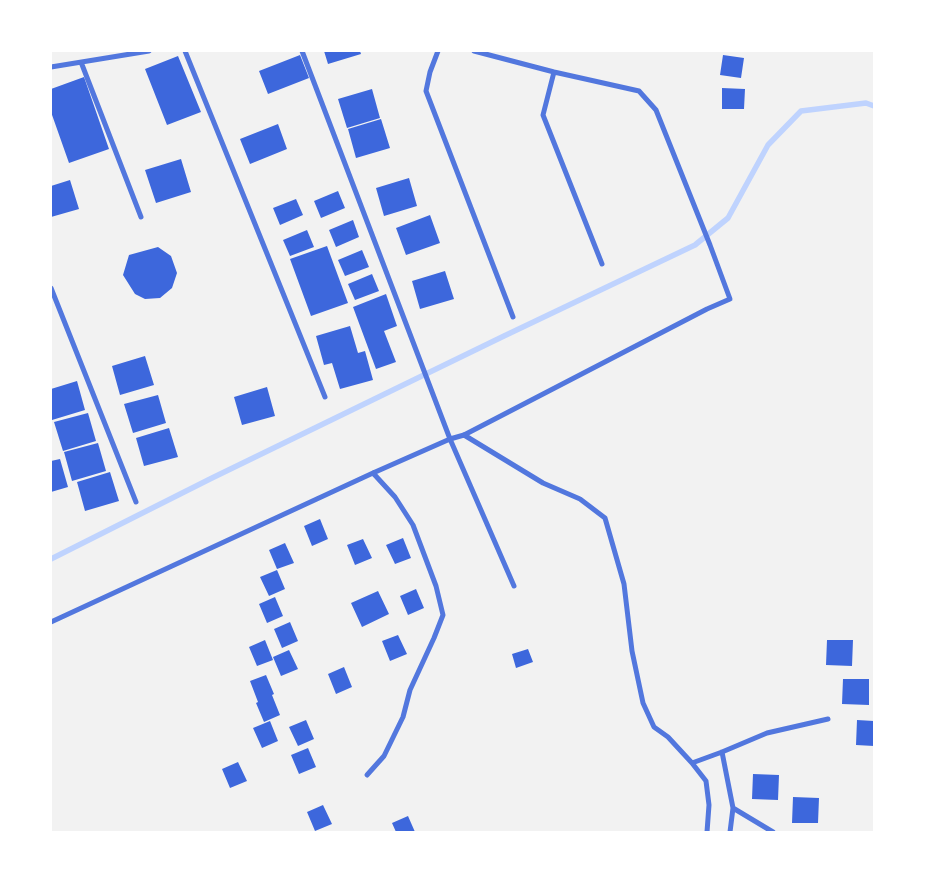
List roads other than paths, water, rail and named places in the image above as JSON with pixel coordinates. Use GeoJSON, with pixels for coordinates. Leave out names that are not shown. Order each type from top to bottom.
{"type":"FeatureCollection","features":[{"type":"Feature","properties":{"kind":"street"},"geometry":{"type":"LineString","coordinates":[[51,67],[150,51]]}},
{"type":"Feature","properties":{"kind":"street"},"geometry":{"type":"LineString","coordinates":[[185,51],[325,397]]}},
{"type":"Feature","properties":{"kind":"street"},"geometry":{"type":"LineString","coordinates":[[302,51],[450,439],[514,586]]}},
{"type":"Feature","properties":{"kind":"street"},"geometry":{"type":"LineString","coordinates":[[438,51],[430,72],[426,91],[513,317]]}},
{"type":"Feature","properties":{"kind":"street"},"geometry":{"type":"LineString","coordinates":[[51,622],[450,439],[464,435],[698,313],[730,300],[656,110],[639,91],[554,72],[474,51]]}},
{"type":"Feature","properties":{"kind":"street"},"geometry":{"type":"LineString","coordinates":[[81,62],[141,217]]}},
{"type":"Feature","properties":{"kind":"street"},"geometry":{"type":"LineString","coordinates":[[554,72],[543,115],[602,264]]}},
{"type":"Feature","properties":{"kind":"street"},"geometry":{"type":"LineString","coordinates":[[51,288],[136,502]]}},
{"type":"Feature","properties":{"kind":"street"},"geometry":{"type":"LineString","coordinates":[[464,435],[543,483],[580,499],[605,518],[624,584],[632,651],[643,703],[654,727],[668,737],[706,781],[709,805],[707,832]]}},
{"type":"Feature","properties":{"kind":"street"},"geometry":{"type":"LineString","coordinates":[[367,775],[384,756],[388,748],[402,717],[410,690],[443,615],[436,586],[413,525],[395,497],[373,474]]}},
{"type":"Feature","properties":{"kind":"street"},"geometry":{"type":"LineString","coordinates":[[692,763],[767,732],[828,719]]}},
{"type":"Feature","properties":{"kind":"street"},"geometry":{"type":"LineString","coordinates":[[722,752],[733,808],[730,832]]}},
{"type":"Feature","properties":{"kind":"street"},"geometry":{"type":"LineString","coordinates":[[733,808],[773,832]]}},
{"type":"Feature","properties":{"kind":"waterway"},"geometry":{"type":"LineString","coordinates":[[51,559],[212,478],[695,245],[728,218],[768,145],[801,111],[866,103],[874,106]]}}]}
